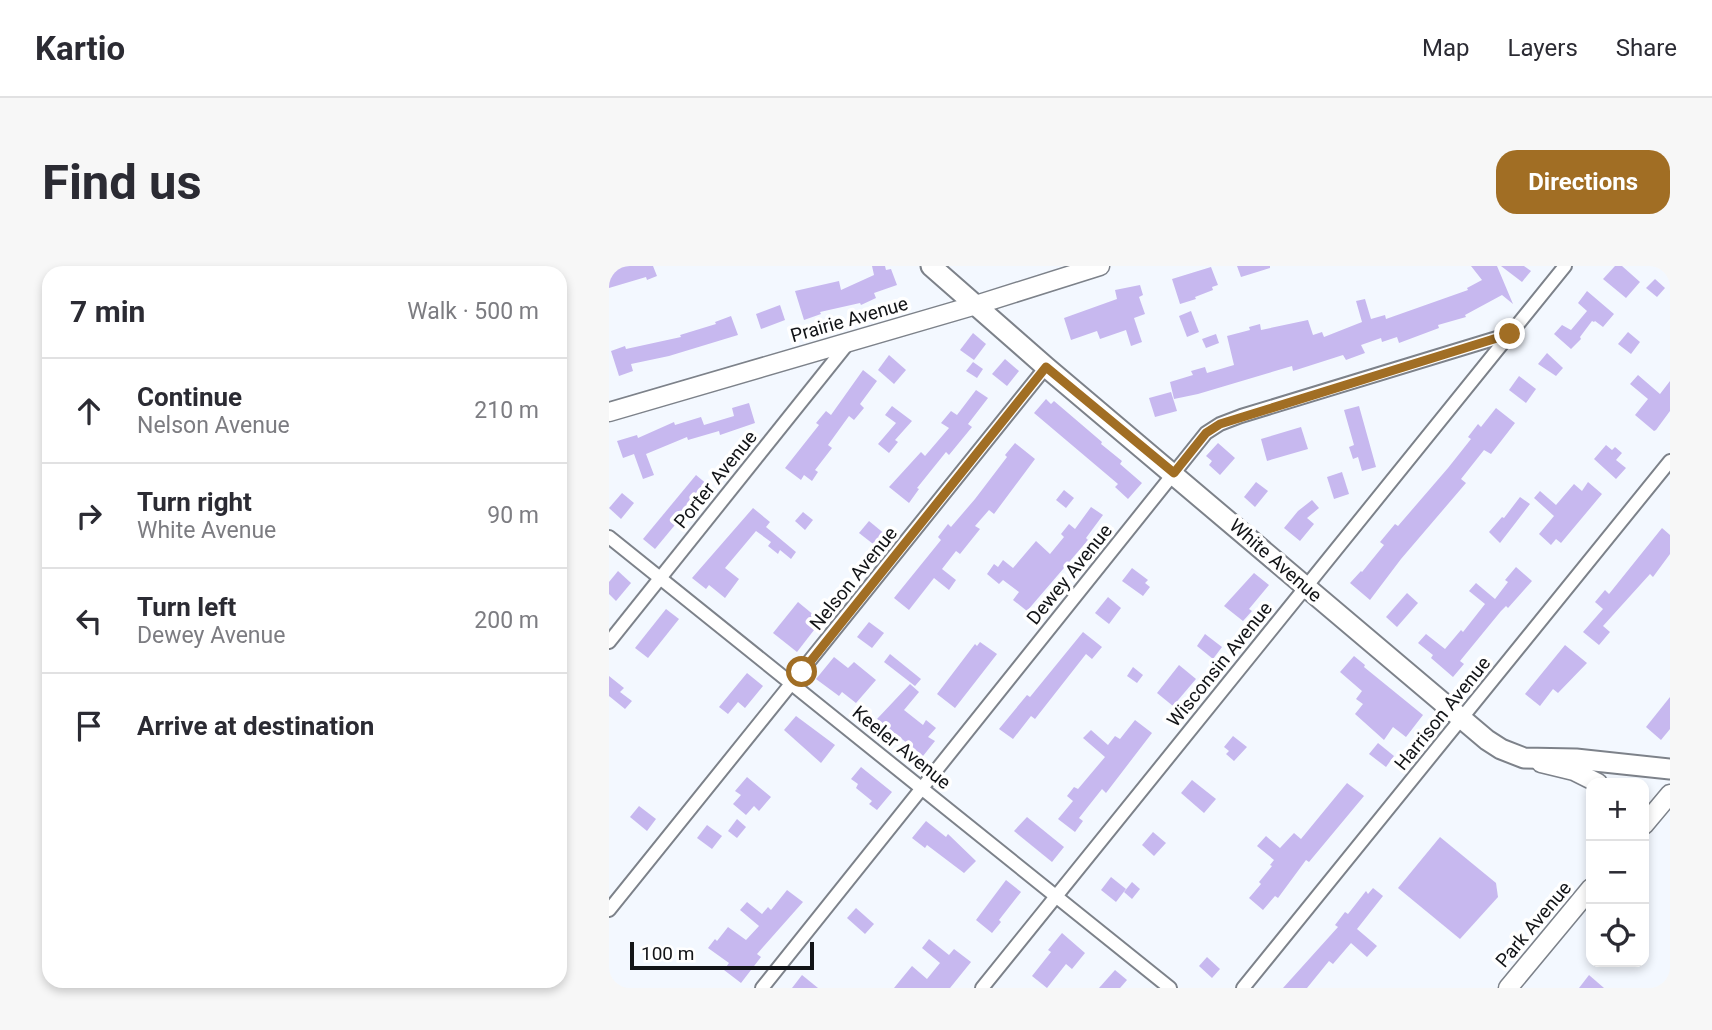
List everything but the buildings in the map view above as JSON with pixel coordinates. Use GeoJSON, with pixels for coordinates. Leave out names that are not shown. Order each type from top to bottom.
{"type":"FeatureCollection","features":[{"type":"Feature","properties":{"kind":"main road","name":"White Avenue"},"geometry":{"type":"LineString","coordinates":[[931,266],[1461,719],[1501,749],[1524,758],[1576,759],[1666,771]]}},
{"type":"Feature","properties":{"kind":"street","name":"Prairie Avenue"},"geometry":{"type":"LineString","coordinates":[[609,412],[1100,266]]}},
{"type":"Feature","properties":{"kind":"street","name":"Wisconsin Avenue"},"geometry":{"type":"LineString","coordinates":[[982,988],[1565,266]]}},
{"type":"Feature","properties":{"kind":"street","name":"Dewey Avenue"},"geometry":{"type":"LineString","coordinates":[[762,988],[1206,433],[1220,424],[1510,334]]}},
{"type":"Feature","properties":{"kind":"street","name":"Porter Avenue"},"geometry":{"type":"LineString","coordinates":[[609,642],[851,340]]}},
{"type":"Feature","properties":{"kind":"street","name":"Nelson Avenue"},"geometry":{"type":"LineString","coordinates":[[609,910],[1046,367]]}},
{"type":"Feature","properties":{"kind":"street","name":"Harrison Avenue"},"geometry":{"type":"LineString","coordinates":[[1243,988],[1670,461]]}},
{"type":"Feature","properties":{"kind":"street","name":"Keeler Avenue"},"geometry":{"type":"LineString","coordinates":[[609,537],[1170,988]]}},
{"type":"Feature","properties":{"kind":"street"},"geometry":{"type":"LineString","coordinates":[[1524,758],[1574,771],[1588,778]]}},
{"type":"Feature","properties":{"kind":"street"},"geometry":{"type":"LineString","coordinates":[[1649,819],[1670,794]]}},
{"type":"Feature","properties":{"kind":"street","name":"Park Avenue"},"geometry":{"type":"LineString","coordinates":[[1507,988],[1586,894]]}},
{"type":"Feature","properties":{"kind":"route"},"geometry":{"type":"LineString","coordinates":[[802,672],[1046,367],[1174,473],[1206,433],[1220,424],[1510,334]]}}]}
